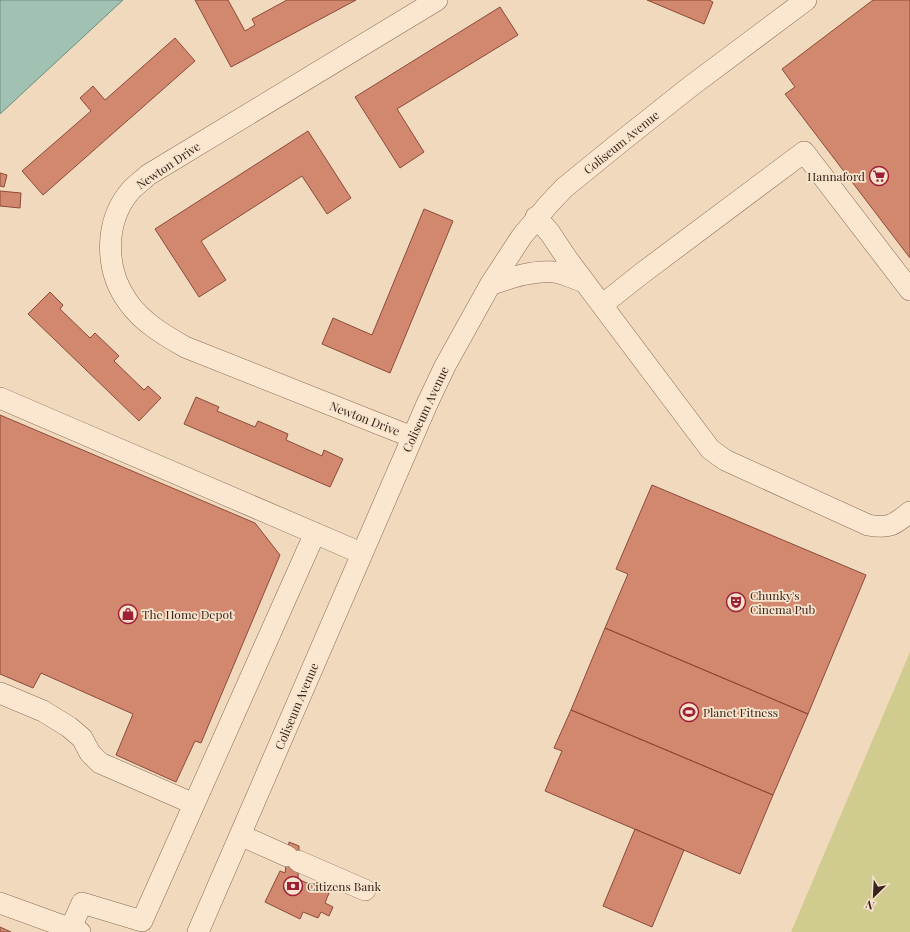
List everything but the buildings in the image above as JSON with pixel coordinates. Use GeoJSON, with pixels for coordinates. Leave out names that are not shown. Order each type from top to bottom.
{"type":"FeatureCollection","features":[{"type":"Feature","properties":{"kind":"street","name":"Newton Drive"},"geometry":{"type":"LineString","coordinates":[[412,437],[192,350],[163,334],[144,320],[128,302],[117,283],[112,264],[110,243],[115,220],[123,203],[132,189],[148,175],[437,0]]}},
{"type":"Feature","properties":{"kind":"street","name":"Coliseum Avenue"},"geometry":{"type":"LineString","coordinates":[[198,932],[412,437],[445,366],[509,254],[536,217],[564,188],[787,7],[806,0]]}},
{"type":"Feature","properties":{"kind":"street"},"geometry":{"type":"LineString","coordinates":[[602,305],[804,152],[910,290]]}},
{"type":"Feature","properties":{"kind":"street"},"geometry":{"type":"LineString","coordinates":[[536,217],[710,449],[725,460],[868,524],[879,527],[888,526],[910,512]]}},
{"type":"Feature","properties":{"kind":"street"},"geometry":{"type":"LineString","coordinates":[[490,285],[516,276],[555,272],[584,282]]}},
{"type":"Feature","properties":{"kind":"street"},"geometry":{"type":"LineString","coordinates":[[0,398],[361,553]]}},
{"type":"Feature","properties":{"kind":"street"},"geometry":{"type":"LineString","coordinates":[[0,903],[73,931],[82,903],[142,921],[315,533]]}},
{"type":"Feature","properties":{"kind":"street"},"geometry":{"type":"LineString","coordinates":[[0,693],[42,711],[69,727],[82,738],[90,752],[100,763],[194,804]]}},
{"type":"Feature","properties":{"kind":"street"},"geometry":{"type":"LineString","coordinates":[[240,835],[365,890]]}},
{"type":"Feature","properties":{"kind":"shaded area"},"geometry":{"type":"Polygon","coordinates":[[[0,0],[123,0],[0,114],[0,0]]]}},
{"type":"Feature","properties":{"kind":"shaded area"},"geometry":{"type":"Polygon","coordinates":[[[910,652],[910,932],[791,932],[910,652]]]}},
{"type":"Feature","properties":{"kind":"place","name":"Hannaford"},"geometry":{"type":"Point","coordinates":[879,176]}},
{"type":"Feature","properties":{"kind":"place","name":"Chunky's Cinema Pub"},"geometry":{"type":"Point","coordinates":[736,602]}},
{"type":"Feature","properties":{"kind":"place","name":"The Home Depot"},"geometry":{"type":"Point","coordinates":[128,614]}},
{"type":"Feature","properties":{"kind":"place","name":"Planet Fitness"},"geometry":{"type":"Point","coordinates":[689,712]}},
{"type":"Feature","properties":{"kind":"place","name":"Citizens Bank"},"geometry":{"type":"Point","coordinates":[293,886]}}]}
